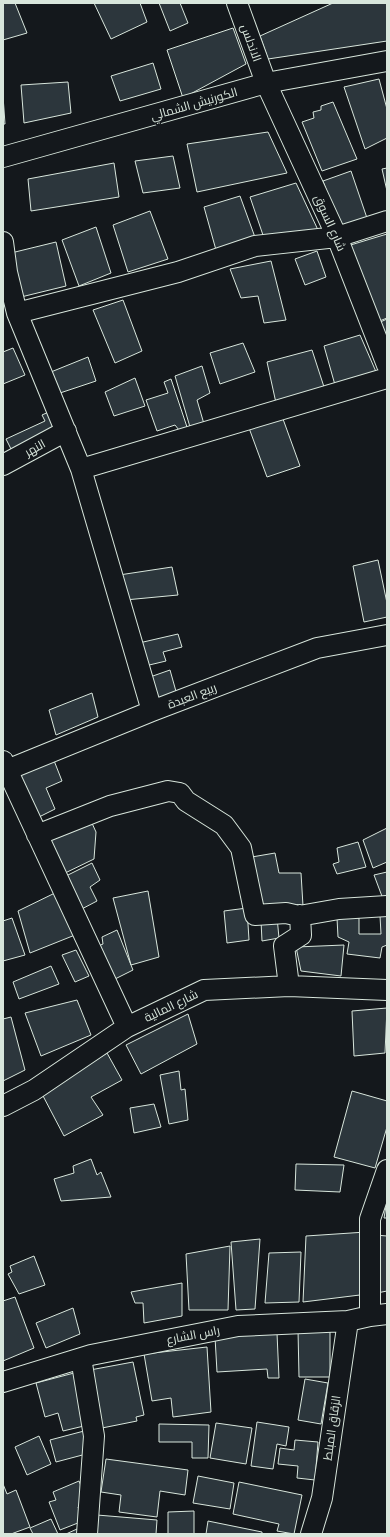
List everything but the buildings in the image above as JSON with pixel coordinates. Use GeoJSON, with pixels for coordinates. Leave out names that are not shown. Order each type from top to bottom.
{"type":"FeatureCollection","features":[{"type":"Feature","properties":{"kind":"street","name":"الاندلس"},"geometry":{"type":"LineString","coordinates":[[237,3],[266,83]]}},
{"type":"Feature","properties":{"kind":"street","name":"الكورنيش الشمالي"},"geometry":{"type":"LineString","coordinates":[[3,157],[266,83],[387,61]]}},
{"type":"Feature","properties":{"kind":"street","name":"شارع السوق"},"geometry":{"type":"LineString","coordinates":[[266,83],[337,237],[387,365]]}},
{"type":"Feature","properties":{"kind":"street"},"geometry":{"type":"LineString","coordinates":[[17,313],[178,272],[255,246],[337,237],[387,221]]}},
{"type":"Feature","properties":{"kind":"street"},"geometry":{"type":"LineString","coordinates":[[3,242],[5,272],[17,313],[81,469],[152,711]]}},
{"type":"Feature","properties":{"kind":"street"},"geometry":{"type":"LineString","coordinates":[[81,469],[387,378]]}},
{"type":"Feature","properties":{"kind":"street","name":"النهر"},"geometry":{"type":"LineString","coordinates":[[3,466],[66,431]]}},
{"type":"Feature","properties":{"kind":"street","name":"ربيع العبدة"},"geometry":{"type":"LineString","coordinates":[[4,768],[317,648],[387,635]]}},
{"type":"Feature","properties":{"kind":"street"},"geometry":{"type":"LineString","coordinates":[[4,768],[127,1027]]}},
{"type":"Feature","properties":{"kind":"street"},"geometry":{"type":"LineString","coordinates":[[37,835],[110,806],[168,791],[180,793],[186,801],[224,825],[241,848],[255,915],[286,914],[299,916],[340,908],[387,906]]}},
{"type":"Feature","properties":{"kind":"street"},"geometry":{"type":"LineString","coordinates":[[289,986],[284,946],[301,935],[300,915]]}},
{"type":"Feature","properties":{"kind":"street","name":"شارع المالية"},"geometry":{"type":"LineString","coordinates":[[3,1106],[34,1090],[127,1027],[204,990],[289,986],[387,990]]}},
{"type":"Feature","properties":{"kind":"street"},"geometry":{"type":"LineString","coordinates":[[378,1315],[370,1219],[387,1170]]}},
{"type":"Feature","properties":{"kind":"street","name":"راس الشارع"},"geometry":{"type":"LineString","coordinates":[[3,1382],[81,1358],[238,1326],[348,1321],[378,1315]]}},
{"type":"Feature","properties":{"kind":"street","name":"الزقاق المبلط"},"geometry":{"type":"LineString","coordinates":[[311,1534],[322,1498],[348,1321]]}},
{"type":"Feature","properties":{"kind":"street"},"geometry":{"type":"LineString","coordinates":[[81,1358],[94,1436],[87,1534]]}}]}
